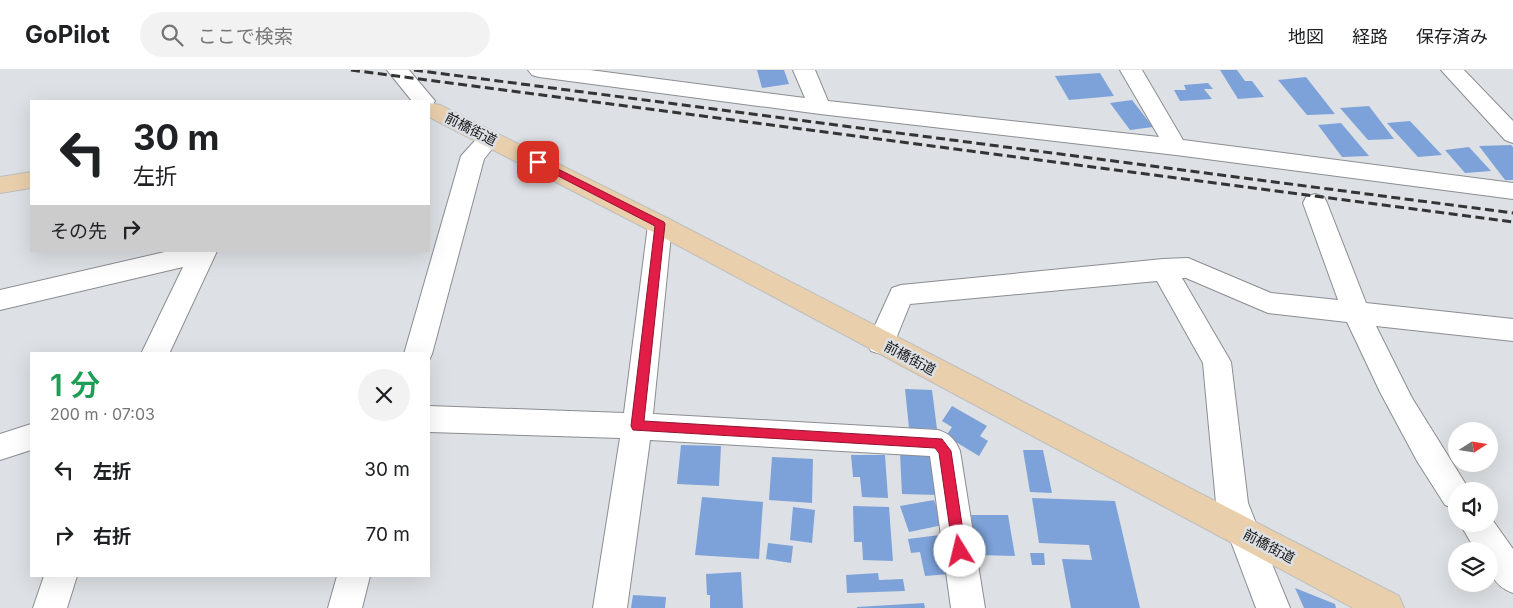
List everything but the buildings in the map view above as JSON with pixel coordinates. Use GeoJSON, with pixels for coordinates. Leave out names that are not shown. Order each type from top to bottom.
{"type":"FeatureCollection","features":[{"type":"Feature","properties":{"kind":"main road","name":"前橋街道"},"geometry":{"type":"LineString","coordinates":[[430,108],[660,224],[881,343],[1388,608]]}},
{"type":"Feature","properties":{"kind":"main road"},"geometry":{"type":"LineString","coordinates":[[0,186],[30,180]]}},
{"type":"Feature","properties":{"kind":"street"},"geometry":{"type":"LineString","coordinates":[[398,70],[422,100]]}},
{"type":"Feature","properties":{"kind":"street"},"geometry":{"type":"LineString","coordinates":[[539,70],[820,106],[1176,147],[1513,191]]}},
{"type":"Feature","properties":{"kind":"street"},"geometry":{"type":"LineString","coordinates":[[716,70],[720,93]]}},
{"type":"Feature","properties":{"kind":"street"},"geometry":{"type":"LineString","coordinates":[[804,70],[820,106]]}},
{"type":"Feature","properties":{"kind":"street"},"geometry":{"type":"LineString","coordinates":[[1131,70],[1176,147]]}},
{"type":"Feature","properties":{"kind":"street"},"geometry":{"type":"LineString","coordinates":[[1452,70],[1513,135]]}},
{"type":"Feature","properties":{"kind":"street"},"geometry":{"type":"LineString","coordinates":[[419,352],[473,156],[490,138]]}},
{"type":"Feature","properties":{"kind":"street"},"geometry":{"type":"LineString","coordinates":[[1315,202],[1356,312],[1379,362],[1436,466],[1448,483]]}},
{"type":"Feature","properties":{"kind":"street"},"geometry":{"type":"LineString","coordinates":[[610,608],[637,426],[660,224]]}},
{"type":"Feature","properties":{"kind":"street"},"geometry":{"type":"LineString","coordinates":[[0,300],[204,252]]}},
{"type":"Feature","properties":{"kind":"street"},"geometry":{"type":"LineString","coordinates":[[156,352],[204,252]]}},
{"type":"Feature","properties":{"kind":"street"},"geometry":{"type":"LineString","coordinates":[[881,343],[901,295],[1188,268],[1268,302],[1513,330]]}},
{"type":"Feature","properties":{"kind":"street"},"geometry":{"type":"LineString","coordinates":[[1163,269],[1217,362],[1232,503],[1273,608]]}},
{"type":"Feature","properties":{"kind":"street"},"geometry":{"type":"LineString","coordinates":[[430,419],[637,426],[938,443],[944,451],[968,608]]}},
{"type":"Feature","properties":{"kind":"street"},"geometry":{"type":"LineString","coordinates":[[0,447],[30,437]]}},
{"type":"Feature","properties":{"kind":"street"},"geometry":{"type":"LineString","coordinates":[[1482,532],[1513,577]]}},
{"type":"Feature","properties":{"kind":"street"},"geometry":{"type":"LineString","coordinates":[[50,608],[61,577]]}},
{"type":"Feature","properties":{"kind":"street"},"geometry":{"type":"LineString","coordinates":[[345,608],[354,577]]}},
{"type":"Feature","properties":{"kind":"railway"},"geometry":{"type":"LineString","coordinates":[[351,70],[1513,222]]}},
{"type":"Feature","properties":{"kind":"railway"},"geometry":{"type":"LineString","coordinates":[[414,70],[1513,213]]}},
{"type":"Feature","properties":{"kind":"route"},"geometry":{"type":"LineString","coordinates":[[538,162],[660,224],[637,426],[938,443],[944,451],[960,551]]}}]}
